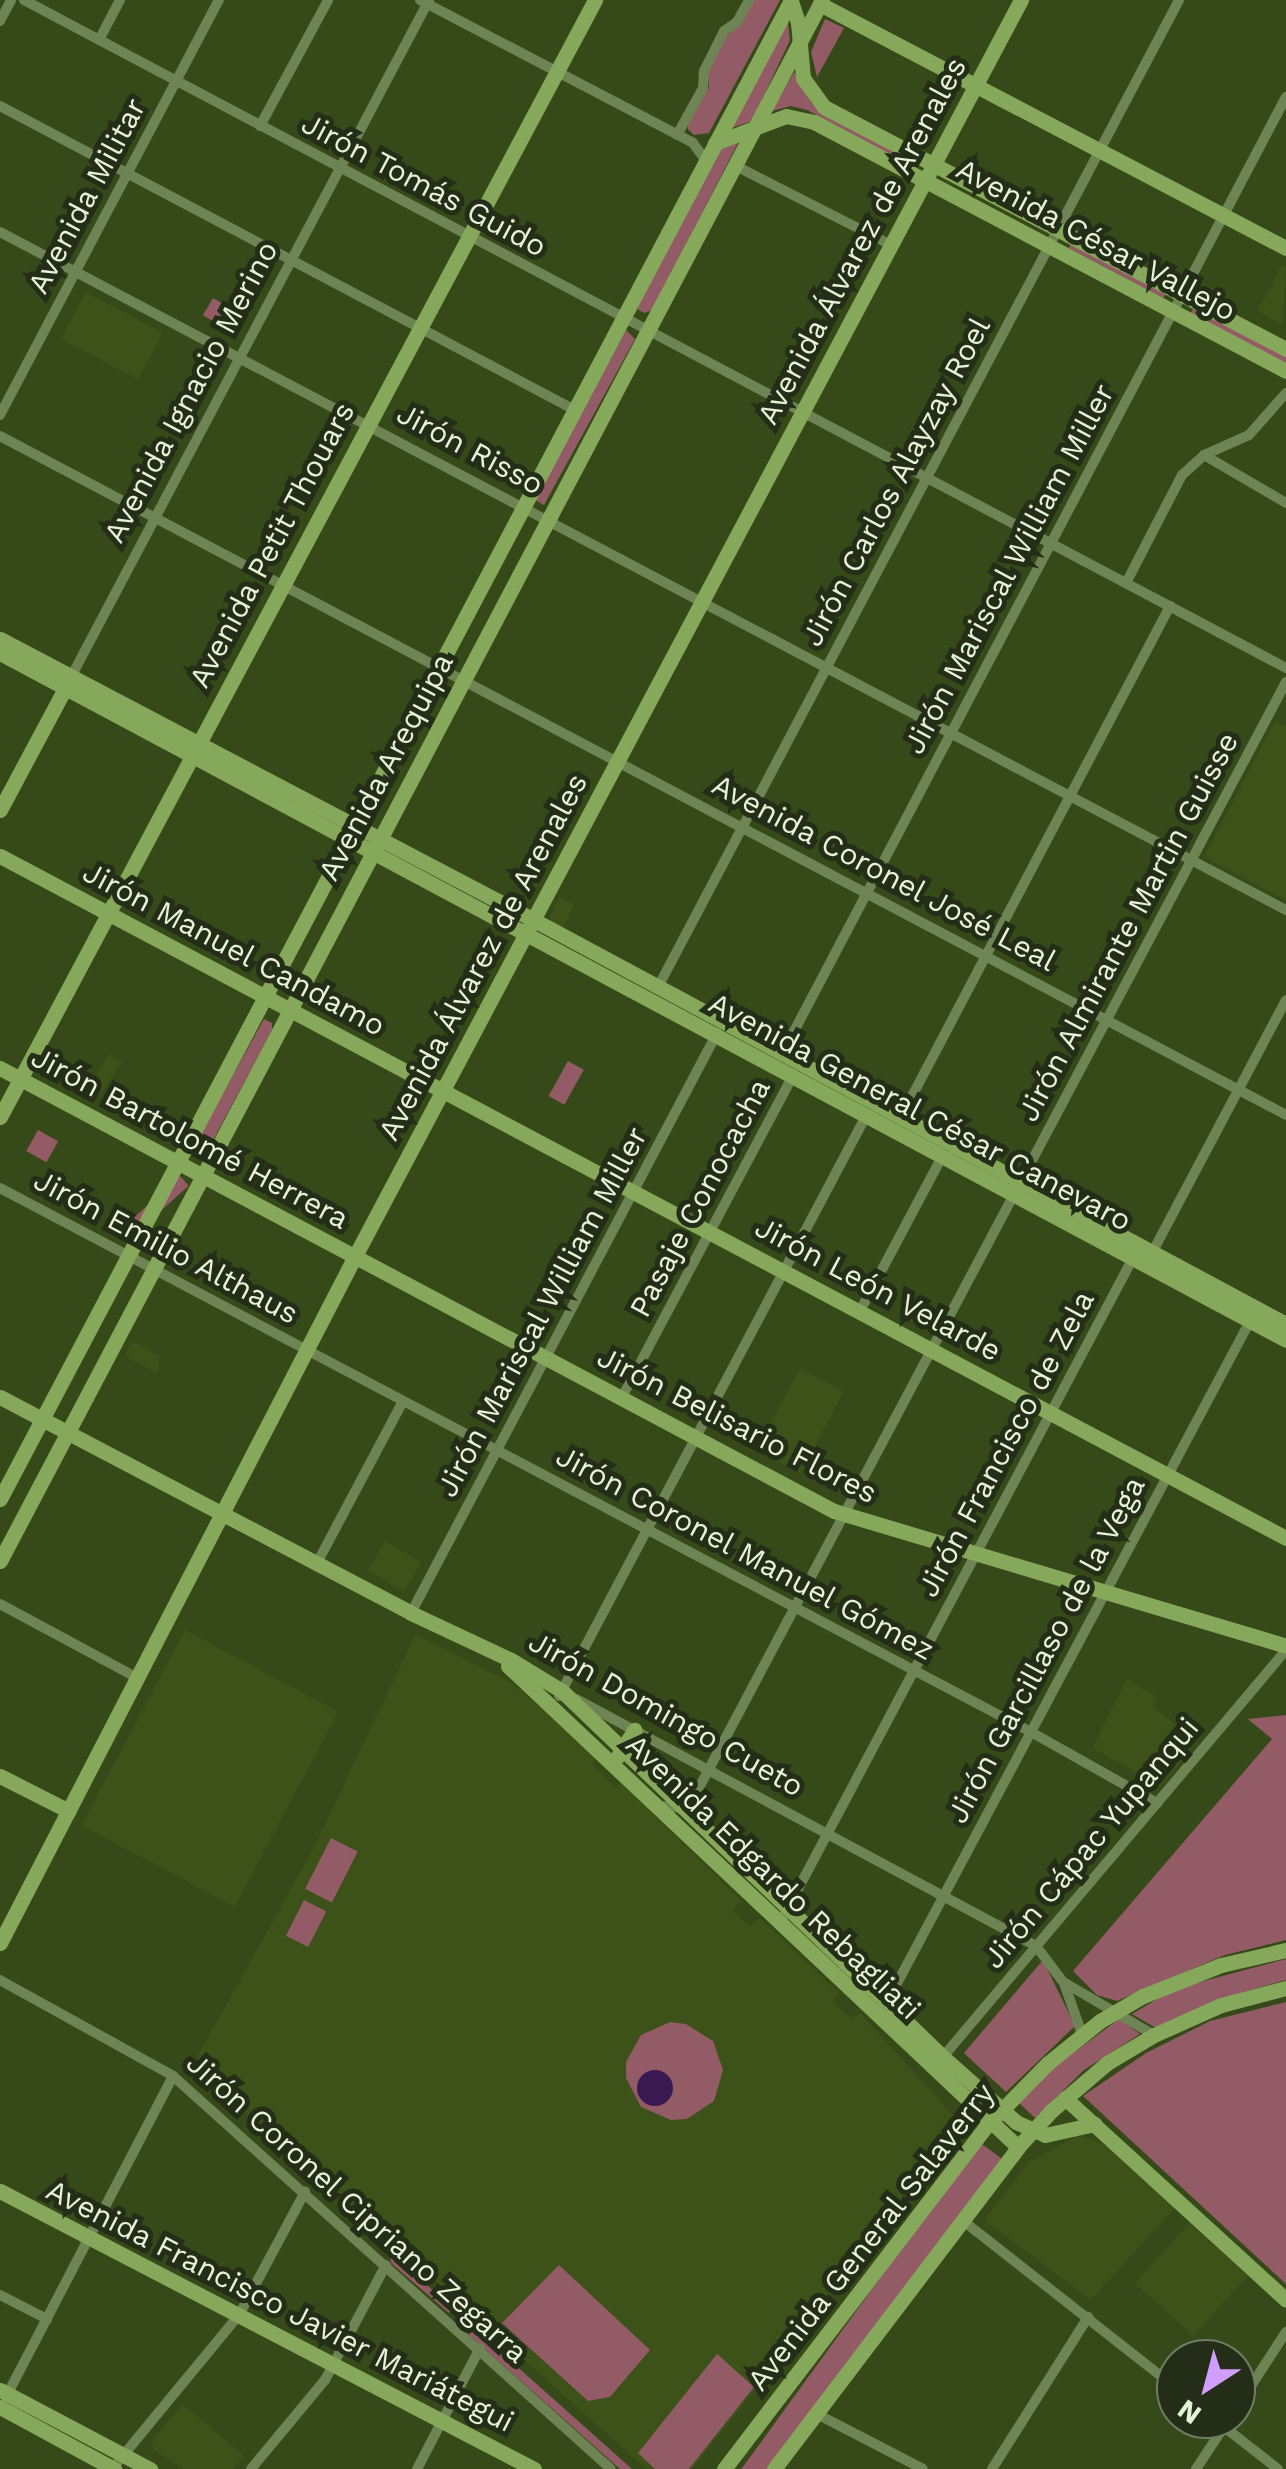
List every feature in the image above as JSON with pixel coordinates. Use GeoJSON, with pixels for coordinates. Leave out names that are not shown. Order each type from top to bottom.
{"type":"FeatureCollection","features":[{"type":"Feature","properties":{"kind":"main road","name":"Avenida Petit Thouars"},"geometry":{"type":"LineString","coordinates":[[0,1118],[595,0]]}},
{"type":"Feature","properties":{"kind":"main road","name":"Avenida César Vallejo"},"geometry":{"type":"LineString","coordinates":[[791,0],[802,78],[815,100],[1286,349]]}},
{"type":"Feature","properties":{"kind":"main road","name":"Avenida Arequipa"},"geometry":{"type":"LineString","coordinates":[[0,1499],[791,0]]}},
{"type":"Feature","properties":{"kind":"main road","name":"Avenida Álvarez de Arenales"},"geometry":{"type":"LineString","coordinates":[[0,1943],[140,1679],[355,1256],[1021,0]]}},
{"type":"Feature","properties":{"kind":"main road"},"geometry":{"type":"LineString","coordinates":[[821,2],[1286,248]]}},
{"type":"Feature","properties":{"kind":"main road","name":"Avenida Arequipa"},"geometry":{"type":"LineString","coordinates":[[0,1561],[821,2]]}},
{"type":"Feature","properties":{"kind":"main road","name":"Avenida César Vallejo"},"geometry":{"type":"LineString","coordinates":[[715,143],[786,116],[814,122],[1286,371]]}},
{"type":"Feature","properties":{"kind":"main road"},"geometry":{"type":"LineString","coordinates":[[0,639],[68,683]]}},
{"type":"Feature","properties":{"kind":"main road"},"geometry":{"type":"LineString","coordinates":[[0,653],[68,683],[531,926]]}},
{"type":"Feature","properties":{"kind":"main road","name":"Avenida Ignacio Merino"},"geometry":{"type":"LineString","coordinates":[[0,810],[68,683]]}},
{"type":"Feature","properties":{"kind":"main road","name":"Jirón Manuel Candamo"},"geometry":{"type":"LineString","coordinates":[[0,856],[443,1091]]}},
{"type":"Feature","properties":{"kind":"main road","name":"Avenida General César Canevaro"},"geometry":{"type":"LineString","coordinates":[[531,926],[658,987],[779,1059],[794,1074],[943,1155],[1152,1252],[1285,1326]]}},
{"type":"Feature","properties":{"kind":"main road","name":"Avenida General César Canevaro"},"geometry":{"type":"LineString","coordinates":[[531,926],[717,1033],[900,1119],[1133,1258],[1250,1321],[1285,1326]]}},
{"type":"Feature","properties":{"kind":"main road","name":"Jirón Bartolomé Herrera"},"geometry":{"type":"LineString","coordinates":[[0,1068],[355,1256]]}},
{"type":"Feature","properties":{"kind":"main road","name":"Jirón León Velarde"},"geometry":{"type":"LineString","coordinates":[[443,1091],[1286,1538]]}},
{"type":"Feature","properties":{"kind":"main road","name":"Jirón Belisario Flores"},"geometry":{"type":"LineString","coordinates":[[355,1256],[844,1515],[1286,1648]]}},
{"type":"Feature","properties":{"kind":"main road","name":"Jirón Domingo Cueto"},"geometry":{"type":"LineString","coordinates":[[0,1397],[487,1650]]}},
{"type":"Feature","properties":{"kind":"main road","name":"Avenida Edgardo Rebagliati"},"geometry":{"type":"LineString","coordinates":[[487,1650],[558,1698],[620,1748],[684,1808],[784,1916],[938,2062],[1032,2131]]}},
{"type":"Feature","properties":{"kind":"main road","name":"Avenida Edgardo Rebagliati"},"geometry":{"type":"LineString","coordinates":[[558,1698],[615,1765],[886,2004],[989,2123],[1018,2146]]}},
{"type":"Feature","properties":{"kind":"main road"},"geometry":{"type":"LineString","coordinates":[[615,1765],[620,1748],[634,1730]]}},
{"type":"Feature","properties":{"kind":"main road"},"geometry":{"type":"LineString","coordinates":[[0,1776],[69,1811]]}},
{"type":"Feature","properties":{"kind":"main road","name":"Avenida General Salaverry"},"geometry":{"type":"LineString","coordinates":[[724,2469],[989,2123],[1082,2034],[1115,2011],[1211,1969],[1286,1950]]}},
{"type":"Feature","properties":{"kind":"main road","name":"Avenida General Salaverry"},"geometry":{"type":"LineString","coordinates":[[774,2469],[1018,2146],[1065,2098],[1107,2064],[1154,2035],[1221,2005],[1286,1988]]}},
{"type":"Feature","properties":{"kind":"main road"},"geometry":{"type":"LineString","coordinates":[[1065,2098],[1286,2300]]}},
{"type":"Feature","properties":{"kind":"main road"},"geometry":{"type":"LineString","coordinates":[[1032,2131],[1045,2135],[1095,2124]]}},
{"type":"Feature","properties":{"kind":"main road","name":"Avenida Francisco Javier Mariátegui"},"geometry":{"type":"LineString","coordinates":[[0,2191],[534,2469]]}},
{"type":"Feature","properties":{"kind":"main road"},"geometry":{"type":"LineString","coordinates":[[2,2400],[150,2469]]}},
{"type":"Feature","properties":{"kind":"main road"},"geometry":{"type":"LineString","coordinates":[[2,2400],[113,2469]]}},
{"type":"Feature","properties":{"kind":"street"},"geometry":{"type":"LineString","coordinates":[[0,21],[11,0]]}},
{"type":"Feature","properties":{"kind":"street","name":"Jirón Tomás Guido"},"geometry":{"type":"LineString","coordinates":[[24,0],[1286,668]]}},
{"type":"Feature","properties":{"kind":"street"},"geometry":{"type":"LineString","coordinates":[[99,40],[120,0]]}},
{"type":"Feature","properties":{"kind":"street","name":"Avenida Militar"},"geometry":{"type":"LineString","coordinates":[[0,415],[220,0]]}},
{"type":"Feature","properties":{"kind":"street"},"geometry":{"type":"LineString","coordinates":[[260,126],[328,0]]}},
{"type":"Feature","properties":{"kind":"street"},"geometry":{"type":"LineString","coordinates":[[676,135],[703,88],[704,71],[724,31],[736,22],[749,0]]}},
{"type":"Feature","properties":{"kind":"street","name":"Jirón Carlos Alayzay Roel"},"geometry":{"type":"LineString","coordinates":[[658,987],[1180,0]]}},
{"type":"Feature","properties":{"kind":"street"},"geometry":{"type":"LineString","coordinates":[[425,1],[692,143],[706,161]]}},
{"type":"Feature","properties":{"kind":"street","name":"Avenida Ignacio Merino"},"geometry":{"type":"LineString","coordinates":[[68,683],[340,170],[425,1]]}},
{"type":"Feature","properties":{"kind":"street","name":"Jirón Mariscal William Miller"},"geometry":{"type":"LineString","coordinates":[[779,1059],[1286,97]]}},
{"type":"Feature","properties":{"kind":"street"},"geometry":{"type":"LineString","coordinates":[[0,106],[574,410]]}},
{"type":"Feature","properties":{"kind":"street"},"geometry":{"type":"LineString","coordinates":[[692,143],[715,143]]}},
{"type":"Feature","properties":{"kind":"street"},"geometry":{"type":"LineString","coordinates":[[736,166],[892,246]]}},
{"type":"Feature","properties":{"kind":"street","name":"Jirón Risso"},"geometry":{"type":"LineString","coordinates":[[0,232],[1286,910]]}},
{"type":"Feature","properties":{"kind":"street"},"geometry":{"type":"LineString","coordinates":[[1126,583],[1174,487],[1204,456],[1249,435],[1286,394]]}},
{"type":"Feature","properties":{"kind":"street","name":"Avenida Coronel José Leal"},"geometry":{"type":"LineString","coordinates":[[0,436],[1286,1115]]}},
{"type":"Feature","properties":{"kind":"street"},"geometry":{"type":"LineString","coordinates":[[1204,456],[1286,502]]}},
{"type":"Feature","properties":{"kind":"street"},"geometry":{"type":"LineString","coordinates":[[900,1119],[1170,606]]}},
{"type":"Feature","properties":{"kind":"street","name":"Jirón Almirante Martin Guisse"},"geometry":{"type":"LineString","coordinates":[[684,1808],[795,1608],[1286,682]]}},
{"type":"Feature","properties":{"kind":"street"},"geometry":{"type":"LineString","coordinates":[[1272,708],[1283,715]]}},
{"type":"Feature","properties":{"kind":"street"},"geometry":{"type":"LineString","coordinates":[[1133,1258],[1152,1252],[1286,1000]]}},
{"type":"Feature","properties":{"kind":"street","name":"Jirón Mariscal William Miller"},"geometry":{"type":"LineString","coordinates":[[411,1613],[717,1033]]}},
{"type":"Feature","properties":{"kind":"street","name":"Pasaje Conocacha"},"geometry":{"type":"LineString","coordinates":[[621,1399],[794,1074]]}},
{"type":"Feature","properties":{"kind":"street"},"geometry":{"type":"LineString","coordinates":[[558,1698],[868,1114]]}},
{"type":"Feature","properties":{"kind":"street"},"geometry":{"type":"LineString","coordinates":[[860,1311],[943,1155]]}},
{"type":"Feature","properties":{"kind":"street","name":"Jirón Emilio Althaus"},"geometry":{"type":"LineString","coordinates":[[0,1188],[308,1350]]}},
{"type":"Feature","properties":{"kind":"street","name":"Jirón Francisco de Zela"},"geometry":{"type":"LineString","coordinates":[[784,1916],[1133,1258]]}},
{"type":"Feature","properties":{"kind":"street","name":"Jirón Garcillaso de la Vega"},"geometry":{"type":"LineString","coordinates":[[886,2004],[1250,1321]]}},
{"type":"Feature","properties":{"kind":"street","name":"Jirón Coronel Manuel Gómez"},"geometry":{"type":"LineString","coordinates":[[308,1350],[1031,1732],[1157,1803]]}},
{"type":"Feature","properties":{"kind":"street"},"geometry":{"type":"LineString","coordinates":[[316,1564],[403,1401]]}},
{"type":"Feature","properties":{"kind":"street"},"geometry":{"type":"LineString","coordinates":[[0,1604],[140,1679]]}},
{"type":"Feature","properties":{"kind":"street","name":"Jirón Cápac Yupanqui"},"geometry":{"type":"LineString","coordinates":[[938,2062],[1286,1648]]}},
{"type":"Feature","properties":{"kind":"street","name":"Jirón Domingo Cueto"},"geometry":{"type":"LineString","coordinates":[[558,1698],[634,1730],[1036,1946],[1064,1983],[1077,2009],[1082,2034]]}},
{"type":"Feature","properties":{"kind":"street"},"geometry":{"type":"LineString","coordinates":[[660,1806],[684,1808]]}},
{"type":"Feature","properties":{"kind":"street","name":"Jirón Coronel Cipriano Zegarra"},"geometry":{"type":"LineString","coordinates":[[0,1980],[173,2076],[480,2348],[605,2467]]}},
{"type":"Feature","properties":{"kind":"street","name":"Jirón Domingo Cueto"},"geometry":{"type":"LineString","coordinates":[[1064,1983],[1154,2035]]}},
{"type":"Feature","properties":{"kind":"street"},"geometry":{"type":"LineString","coordinates":[[2,2400],[173,2076]]}},
{"type":"Feature","properties":{"kind":"street"},"geometry":{"type":"LineString","coordinates":[[113,2469],[239,2316],[304,2192]]}},
{"type":"Feature","properties":{"kind":"street"},"geometry":{"type":"LineString","coordinates":[[962,2220],[1156,2372]]}},
{"type":"Feature","properties":{"kind":"street"},"geometry":{"type":"LineString","coordinates":[[250,2469],[334,2365],[386,2264]]}},
{"type":"Feature","properties":{"kind":"street"},"geometry":{"type":"LineString","coordinates":[[0,2295],[46,2320]]}},
{"type":"Feature","properties":{"kind":"street"},"geometry":{"type":"LineString","coordinates":[[992,2469],[1088,2318]]}},
{"type":"Feature","properties":{"kind":"street"},"geometry":{"type":"LineString","coordinates":[[1256,2378],[1286,2332]]}},
{"type":"Feature","properties":{"kind":"street"},"geometry":{"type":"LineString","coordinates":[[417,2469],[480,2348]]}},
{"type":"Feature","properties":{"kind":"street"},"geometry":{"type":"LineString","coordinates":[[817,2414],[923,2469]]}},
{"type":"Feature","properties":{"kind":"street"},"geometry":{"type":"LineString","coordinates":[[1196,2469],[1213,2439]]}},
{"type":"Feature","properties":{"kind":"street"},"geometry":{"type":"LineString","coordinates":[[1243,2439],[1278,2469]]}},
{"type":"Feature","properties":{"kind":"shaded area"},"geometry":{"type":"Polygon","coordinates":[[[753,0],[780,0],[709,133],[694,135],[688,129],[688,121],[709,88],[708,73],[726,34],[753,0]]]}},
{"type":"Feature","properties":{"kind":"shaded area"},"geometry":{"type":"Polygon","coordinates":[[[787,15],[790,40],[752,121],[726,130],[787,15]]]}},
{"type":"Feature","properties":{"kind":"shaded area"},"geometry":{"type":"Polygon","coordinates":[[[825,19],[844,28],[817,77],[811,52],[825,19]]]}},
{"type":"Feature","properties":{"kind":"shaded area"},"geometry":{"type":"Polygon","coordinates":[[[794,72],[812,104],[911,157],[908,164],[807,110],[791,106],[772,111],[794,72]]]}},
{"type":"Feature","properties":{"kind":"shaded area"},"geometry":{"type":"Polygon","coordinates":[[[739,141],[652,310],[638,310],[638,302],[719,146],[739,141]]]}},
{"type":"Feature","properties":{"kind":"shaded area"},"geometry":{"type":"Polygon","coordinates":[[[1073,240],[1167,290],[1163,298],[1069,248],[1073,240]]]}},
{"type":"Feature","properties":{"kind":"shaded area"},"geometry":{"type":"Polygon","coordinates":[[[1282,265],[1286,267],[1283,325],[1257,311],[1282,265]]]}},
{"type":"Feature","properties":{"kind":"shaded area"},"geometry":{"type":"Polygon","coordinates":[[[86,292],[163,333],[138,380],[61,339],[86,292]]]}},
{"type":"Feature","properties":{"kind":"shaded area"},"geometry":{"type":"Polygon","coordinates":[[[213,298],[244,316],[234,333],[203,315],[213,298]]]}},
{"type":"Feature","properties":{"kind":"shaded area"},"geometry":{"type":"Polygon","coordinates":[[[1195,306],[1286,353],[1286,366],[1190,314],[1195,306]]]}},
{"type":"Feature","properties":{"kind":"shaded area"},"geometry":{"type":"Polygon","coordinates":[[[626,330],[635,339],[544,505],[535,500],[626,330]]]}},
{"type":"Feature","properties":{"kind":"shaded area"},"geometry":{"type":"Polygon","coordinates":[[[1275,721],[1286,727],[1286,900],[1204,857],[1275,721]]]}},
{"type":"Feature","properties":{"kind":"shaded area"},"geometry":{"type":"Polygon","coordinates":[[[559,897],[574,904],[563,929],[548,921],[559,897]]]}},
{"type":"Feature","properties":{"kind":"shaded area"},"geometry":{"type":"Polygon","coordinates":[[[264,1019],[272,1023],[272,1030],[203,1159],[190,1153],[264,1019]]]}},
{"type":"Feature","properties":{"kind":"shaded area"},"geometry":{"type":"Polygon","coordinates":[[[109,1054],[122,1062],[101,1096],[88,1088],[109,1054]]]}},
{"type":"Feature","properties":{"kind":"shaded area"},"geometry":{"type":"Polygon","coordinates":[[[568,1061],[584,1070],[564,1105],[549,1096],[568,1061]]]}},
{"type":"Feature","properties":{"kind":"shaded area"},"geometry":{"type":"Polygon","coordinates":[[[38,1130],[58,1141],[46,1162],[26,1151],[38,1130]]]}},
{"type":"Feature","properties":{"kind":"shaded area"},"geometry":{"type":"Polygon","coordinates":[[[180,1176],[189,1186],[127,1241],[118,1232],[180,1176]]]}},
{"type":"Feature","properties":{"kind":"shaded area"},"geometry":{"type":"Polygon","coordinates":[[[132,1341],[160,1356],[158,1373],[124,1356],[132,1341]]]}},
{"type":"Feature","properties":{"kind":"shaded area"},"geometry":{"type":"Polygon","coordinates":[[[800,1368],[844,1391],[800,1474],[756,1450],[800,1368]]]}},
{"type":"Feature","properties":{"kind":"shaded area"},"geometry":{"type":"Polygon","coordinates":[[[385,1541],[421,1562],[404,1591],[368,1570],[385,1541]]]}},
{"type":"Feature","properties":{"kind":"shaded area"},"geometry":{"type":"Polygon","coordinates":[[[185,1630],[339,1712],[235,1907],[81,1825],[185,1630]]]}},
{"type":"Feature","properties":{"kind":"shaded area"},"geometry":{"type":"Polygon","coordinates":[[[415,1635],[511,1682],[556,1721],[596,1758],[592,1764],[615,1787],[621,1783],[741,1900],[733,1911],[750,1927],[760,1918],[839,1993],[832,2002],[852,2019],[860,2013],[964,2127],[692,2469],[646,2469],[193,2064],[315,1845],[415,1635]]]}},
{"type":"Feature","properties":{"kind":"shaded area"},"geometry":{"type":"Polygon","coordinates":[[[1127,1679],[1157,1697],[1153,1707],[1197,1742],[1162,1786],[1092,1748],[1127,1679]]]}},
{"type":"Feature","properties":{"kind":"shaded area"},"geometry":{"type":"Polygon","coordinates":[[[1286,1715],[1286,1940],[1225,1955],[1117,2001],[1097,1995],[1073,1971],[1272,1739],[1248,1719],[1286,1715]]]}},
{"type":"Feature","properties":{"kind":"shaded area"},"geometry":{"type":"Polygon","coordinates":[[[331,1838],[358,1852],[332,1902],[305,1889],[331,1838]]]}},
{"type":"Feature","properties":{"kind":"shaded area"},"geometry":{"type":"Polygon","coordinates":[[[304,1900],[326,1911],[308,1947],[286,1936],[304,1900]]]}},
{"type":"Feature","properties":{"kind":"shaded area"},"geometry":{"type":"Polygon","coordinates":[[[1286,1959],[1286,1980],[1219,1999],[1156,2028],[1132,2014],[1174,1989],[1286,1959]]]}},
{"type":"Feature","properties":{"kind":"shaded area"},"geometry":{"type":"Polygon","coordinates":[[[1043,1960],[1075,2026],[1006,2092],[964,2053],[1043,1960]]]}},
{"type":"Feature","properties":{"kind":"shaded area"},"geometry":{"type":"Polygon","coordinates":[[[1286,2002],[1286,2284],[1083,2096],[1146,2053],[1210,2021],[1286,2002]]]}},
{"type":"Feature","properties":{"kind":"shaded area"},"geometry":{"type":"Polygon","coordinates":[[[1119,2019],[1140,2034],[1084,2070],[1035,2118],[1018,2102],[1049,2071],[1119,2019]]]}},
{"type":"Feature","properties":{"kind":"shaded area"},"geometry":{"type":"Polygon","coordinates":[[[670,2022],[686,2024],[713,2041],[723,2070],[714,2101],[687,2119],[671,2120],[641,2107],[626,2078],[626,2062],[641,2035],[670,2022]],[[640,2078],[639,2095],[673,2089],[670,2078],[640,2078]]]}},
{"type":"Feature","properties":{"kind":"shaded area"},"geometry":{"type":"Polygon","coordinates":[[[655,2070],[667,2076],[673,2088],[667,2100],[655,2106],[643,2100],[637,2088],[643,2076],[655,2070]]]}},
{"type":"Feature","properties":{"kind":"shaded area"},"geometry":{"type":"Polygon","coordinates":[[[1078,2136],[1102,2143],[1175,2208],[1091,2300],[984,2220],[1029,2162],[1078,2136]]]}},
{"type":"Feature","properties":{"kind":"shaded area"},"geometry":{"type":"Polygon","coordinates":[[[979,2142],[1002,2159],[777,2469],[741,2469],[979,2142]]]}},
{"type":"Feature","properties":{"kind":"shaded area"},"geometry":{"type":"Polygon","coordinates":[[[1189,2223],[1248,2276],[1194,2336],[1135,2283],[1189,2223]]]}},
{"type":"Feature","properties":{"kind":"shaded area"},"geometry":{"type":"Polygon","coordinates":[[[390,2251],[452,2308],[449,2313],[391,2263],[390,2251]]]}},
{"type":"Feature","properties":{"kind":"shaded area"},"geometry":{"type":"Polygon","coordinates":[[[559,2265],[650,2350],[610,2397],[588,2401],[502,2323],[559,2265]]]}},
{"type":"Feature","properties":{"kind":"shaded area"},"geometry":{"type":"Polygon","coordinates":[[[472,2330],[632,2469],[620,2469],[469,2335],[472,2330]]]}},
{"type":"Feature","properties":{"kind":"shaded area"},"geometry":{"type":"Polygon","coordinates":[[[717,2354],[754,2387],[689,2469],[655,2469],[638,2453],[717,2354]]]}},
{"type":"Feature","properties":{"kind":"shaded area"},"geometry":{"type":"Polygon","coordinates":[[[183,2404],[244,2456],[233,2469],[183,2469],[153,2449],[152,2440],[183,2404]]]}}]}
